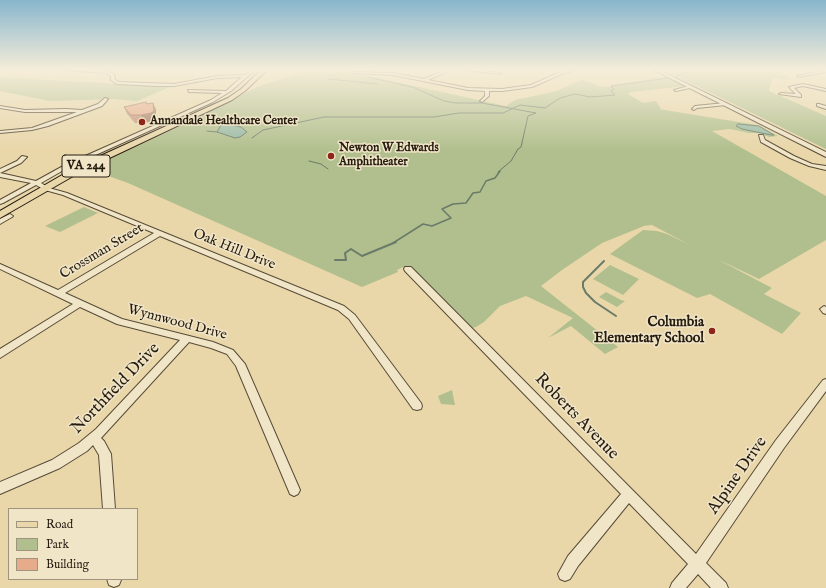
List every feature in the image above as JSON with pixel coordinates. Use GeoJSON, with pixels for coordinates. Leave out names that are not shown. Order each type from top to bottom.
{"type":"FeatureCollection","features":[{"type":"Feature","properties":{"kind":"main road","name":"VA 244"},"geometry":{"type":"LineString","coordinates":[[0,205],[83,163],[227,96]]}},
{"type":"Feature","properties":{"kind":"main road","name":"VA 244"},"geometry":{"type":"LineString","coordinates":[[0,215],[40,185],[79,169],[234,96]]}},
{"type":"Feature","properties":{"kind":"main road"},"geometry":{"type":"LineString","coordinates":[[142,140],[169,134]]}},
{"type":"Feature","properties":{"kind":"street"},"geometry":{"type":"LineString","coordinates":[[40,185],[81,159],[206,104],[219,96]]}},
{"type":"Feature","properties":{"kind":"street"},"geometry":{"type":"LineString","coordinates":[[482,101],[487,96]]}},
{"type":"Feature","properties":{"kind":"street"},"geometry":{"type":"LineString","coordinates":[[708,96],[826,155]]}},
{"type":"Feature","properties":{"kind":"street"},"geometry":{"type":"LineString","coordinates":[[0,132],[42,127],[103,103],[106,99]]}},
{"type":"Feature","properties":{"kind":"street"},"geometry":{"type":"LineString","coordinates":[[694,109],[694,107],[724,104]]}},
{"type":"Feature","properties":{"kind":"street"},"geometry":{"type":"LineString","coordinates":[[819,105],[826,108]]}},
{"type":"Feature","properties":{"kind":"street"},"geometry":{"type":"LineString","coordinates":[[0,106],[25,111],[66,110],[82,112]]}},
{"type":"Feature","properties":{"kind":"street"},"geometry":{"type":"LineString","coordinates":[[761,136],[763,141],[792,157],[811,165],[826,168]]}},
{"type":"Feature","properties":{"kind":"street"},"geometry":{"type":"LineString","coordinates":[[0,171],[19,162],[24,157]]}},
{"type":"Feature","properties":{"kind":"street","name":"Oak Hill Drive"},"geometry":{"type":"LineString","coordinates":[[0,176],[40,185],[65,194],[341,308],[352,317],[417,406]]}},
{"type":"Feature","properties":{"kind":"street"},"geometry":{"type":"LineString","coordinates":[[0,222],[10,216]]}},
{"type":"Feature","properties":{"kind":"street","name":"Crossman Street"},"geometry":{"type":"LineString","coordinates":[[58,294],[160,233]]}},
{"type":"Feature","properties":{"kind":"street","name":"Wynnwood Drive"},"geometry":{"type":"LineString","coordinates":[[0,266],[120,322],[226,349],[237,359],[294,490]]}},
{"type":"Feature","properties":{"kind":"street","name":"Roberts Avenue"},"geometry":{"type":"LineString","coordinates":[[408,269],[628,495],[721,588]]}},
{"type":"Feature","properties":{"kind":"street"},"geometry":{"type":"LineString","coordinates":[[0,354],[79,304]]}},
{"type":"Feature","properties":{"kind":"street","name":"Northfield Drive"},"geometry":{"type":"LineString","coordinates":[[0,488],[56,464],[93,438],[187,339]]}},
{"type":"Feature","properties":{"kind":"street","name":"Alpine Drive"},"geometry":{"type":"LineString","coordinates":[[677,588],[697,564],[780,444],[826,383]]}},
{"type":"Feature","properties":{"kind":"street"},"geometry":{"type":"LineString","coordinates":[[93,438],[100,445],[105,454],[109,508]]}},
{"type":"Feature","properties":{"kind":"street"},"geometry":{"type":"LineString","coordinates":[[565,574],[573,561],[628,495]]}},
{"type":"Feature","properties":{"kind":"green space"},"geometry":{"type":"Polygon","coordinates":[[[27,96],[148,96],[137,101],[114,99],[50,101],[27,96]]]}},
{"type":"Feature","properties":{"kind":"green space"},"geometry":{"type":"Polygon","coordinates":[[[239,96],[462,96],[506,106],[515,100],[532,96],[632,96],[643,103],[656,101],[661,109],[659,109],[757,125],[778,136],[769,137],[758,133],[749,133],[730,129],[712,131],[826,196],[826,240],[759,279],[717,259],[772,288],[764,294],[801,313],[782,334],[710,294],[697,298],[610,254],[643,230],[657,231],[667,234],[690,245],[652,225],[644,226],[602,243],[541,286],[618,347],[605,354],[571,326],[548,338],[573,318],[526,296],[500,306],[484,322],[476,327],[468,329],[408,269],[403,267],[397,270],[398,272],[362,287],[128,183],[89,169],[193,120],[239,96]]]}},
{"type":"Feature","properties":{"kind":"green space"},"geometry":{"type":"Polygon","coordinates":[[[718,96],[781,96],[826,116],[826,149],[718,96]]]}},
{"type":"Feature","properties":{"kind":"green space"},"geometry":{"type":"Polygon","coordinates":[[[84,207],[98,213],[60,232],[45,226],[84,207]]]}},
{"type":"Feature","properties":{"kind":"green space"},"geometry":{"type":"Polygon","coordinates":[[[610,265],[639,279],[623,295],[593,279],[610,265]]]}},
{"type":"Feature","properties":{"kind":"green space"},"geometry":{"type":"Polygon","coordinates":[[[606,292],[625,301],[617,307],[599,297],[606,292]]]}},
{"type":"Feature","properties":{"kind":"green space"},"geometry":{"type":"Polygon","coordinates":[[[452,390],[455,405],[441,404],[438,396],[452,390]]]}},
{"type":"Feature","properties":{"kind":"shaded area"},"geometry":{"type":"Polygon","coordinates":[[[228,124],[241,127],[247,132],[240,137],[235,138],[217,132],[221,125],[228,124]]]}},
{"type":"Feature","properties":{"kind":"shaded area"},"geometry":{"type":"Polygon","coordinates":[[[738,124],[759,126],[774,135],[742,129],[736,126],[738,124]]]}},
{"type":"Feature","properties":{"kind":"building"},"geometry":{"type":"Polygon","coordinates":[[[146,102],[146,104],[153,103],[154,111],[151,113],[131,115],[124,107],[146,102]]]}},
{"type":"Feature","properties":{"kind":"waterway"},"geometry":{"type":"LineString","coordinates":[[434,96],[444,101],[456,103],[482,103],[512,109]]}},
{"type":"Feature","properties":{"kind":"waterway"},"geometry":{"type":"LineString","coordinates":[[512,109],[520,105],[545,108],[560,98],[566,96]]}},
{"type":"Feature","properties":{"kind":"waterway"},"geometry":{"type":"LineString","coordinates":[[587,96],[597,96]]}},
{"type":"Feature","properties":{"kind":"waterway"},"geometry":{"type":"LineString","coordinates":[[705,96],[718,102]]}},
{"type":"Feature","properties":{"kind":"waterway"},"geometry":{"type":"LineString","coordinates":[[725,106],[754,121]]}},
{"type":"Feature","properties":{"kind":"waterway"},"geometry":{"type":"LineString","coordinates":[[252,138],[263,130],[324,117],[434,117],[459,113],[503,113],[512,109]]}},
{"type":"Feature","properties":{"kind":"waterway"},"geometry":{"type":"LineString","coordinates":[[498,172],[511,161],[518,149],[521,147],[528,116],[536,113],[512,109]]}},
{"type":"Feature","properties":{"kind":"waterway"},"geometry":{"type":"LineString","coordinates":[[207,131],[217,132]]}},
{"type":"Feature","properties":{"kind":"waterway"},"geometry":{"type":"LineString","coordinates":[[309,161],[321,164],[328,169]]}},
{"type":"Feature","properties":{"kind":"waterway"},"geometry":{"type":"LineString","coordinates":[[393,243],[423,224],[432,226],[451,218],[442,209],[453,204],[466,203],[473,193],[480,192],[486,181],[495,178],[500,171]]}},
{"type":"Feature","properties":{"kind":"waterway"},"geometry":{"type":"LineString","coordinates":[[335,260],[346,260],[345,253],[351,249],[362,256],[396,242]]}},
{"type":"Feature","properties":{"kind":"waterway"},"geometry":{"type":"LineString","coordinates":[[604,261],[583,282],[583,287],[586,293],[595,302],[616,316]]}},
{"type":"Feature","properties":{"kind":"place","name":"Annandale Healthcare Center"},"geometry":{"type":"Point","coordinates":[142,122]}},
{"type":"Feature","properties":{"kind":"place","name":"Newton W Edwards Amphitheater"},"geometry":{"type":"Point","coordinates":[331,156]}},
{"type":"Feature","properties":{"kind":"place","name":"Columbia Elementary School"},"geometry":{"type":"Point","coordinates":[712,331]}}]}
